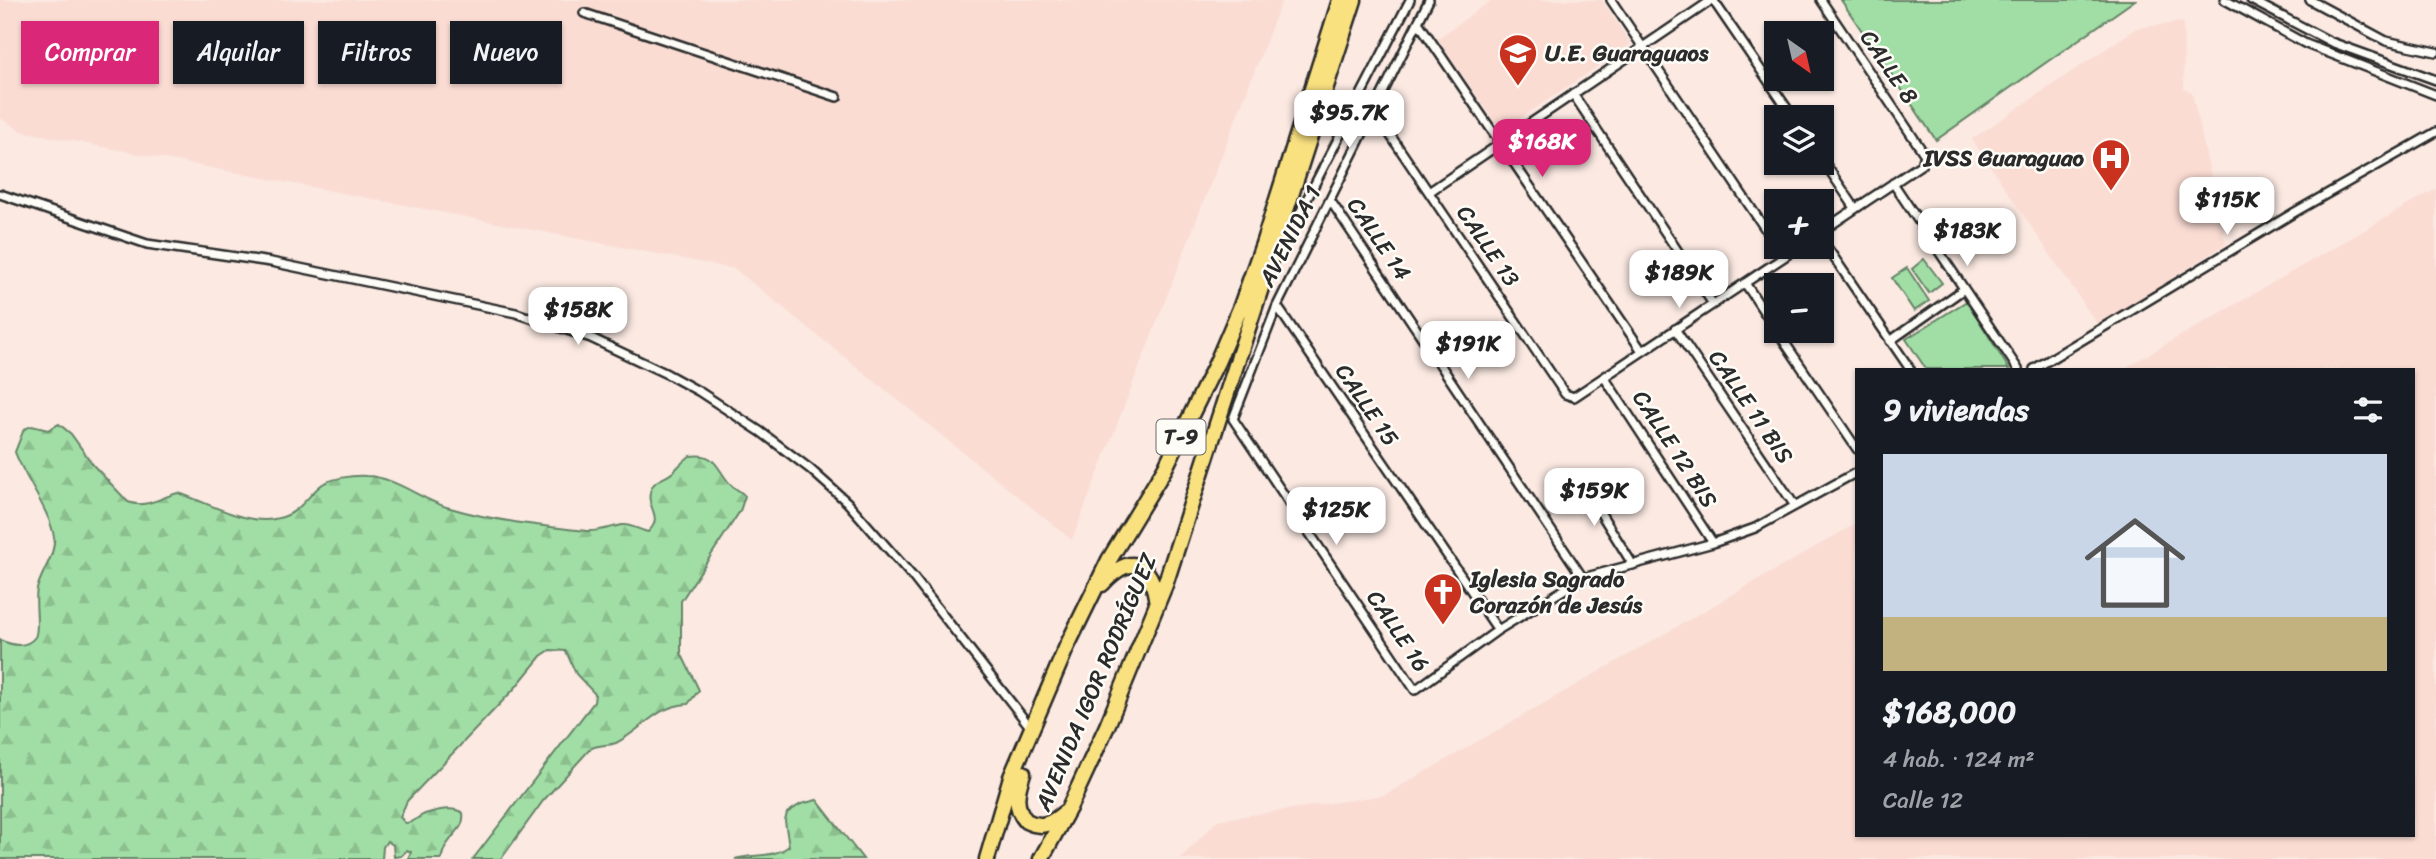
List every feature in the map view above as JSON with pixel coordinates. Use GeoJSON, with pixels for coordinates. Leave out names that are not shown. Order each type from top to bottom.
{"type":"FeatureCollection","features":[{"type":"Feature","properties":{"kind":"highway","name":"AVENIDA IGOR RODRÍGUEZ"},"geometry":{"type":"LineString","coordinates":[[987,859],[1011,777],[1067,646],[1110,560],[1165,468],[1241,306],[1340,0]]}},
{"type":"Feature","properties":{"kind":"highway","name":"AVENIDA IGOR RODRÍGUEZ"},"geometry":{"type":"LineString","coordinates":[[1041,859],[1069,808],[1107,726],[1157,605],[1354,0]]}},
{"type":"Feature","properties":{"kind":"highway","name":"T-9"},"geometry":{"type":"LineString","coordinates":[[1092,595],[1119,568],[1140,566],[1153,580],[1157,605]]}},
{"type":"Feature","properties":{"kind":"highway","name":"T-9"},"geometry":{"type":"LineString","coordinates":[[1039,711],[1017,791],[1017,807],[1026,821],[1041,826],[1049,825],[1069,808]]}},
{"type":"Feature","properties":{"kind":"street"},"geometry":{"type":"LineString","coordinates":[[1261,287],[1410,0]]}},
{"type":"Feature","properties":{"kind":"street","name":"AVENIDA 1"},"geometry":{"type":"LineString","coordinates":[[1233,419],[1276,306],[1429,0]]}},
{"type":"Feature","properties":{"kind":"street"},"geometry":{"type":"LineString","coordinates":[[1611,0],[1764,227]]}},
{"type":"Feature","properties":{"kind":"street"},"geometry":{"type":"LineString","coordinates":[[1429,192],[1712,0],[1785,105]]}},
{"type":"Feature","properties":{"kind":"street","name":"CALLE 8"},"geometry":{"type":"LineString","coordinates":[[1821,0],[1925,155],[1922,164],[1893,183]]}},
{"type":"Feature","properties":{"kind":"street"},"geometry":{"type":"LineString","coordinates":[[2225,0],[2306,44],[2436,94]]}},
{"type":"Feature","properties":{"kind":"street"},"geometry":{"type":"LineString","coordinates":[[2251,0],[2331,41],[2436,80]]}},
{"type":"Feature","properties":{"kind":"street"},"geometry":{"type":"LineString","coordinates":[[2310,0],[2386,41],[2436,52]]}},
{"type":"Feature","properties":{"kind":"street"},"geometry":{"type":"LineString","coordinates":[[584,13],[837,97]]}},
{"type":"Feature","properties":{"kind":"street"},"geometry":{"type":"LineString","coordinates":[[1419,22],[1642,351]]}},
{"type":"Feature","properties":{"kind":"street"},"geometry":{"type":"LineString","coordinates":[[1573,94],[1713,304]]}},
{"type":"Feature","properties":{"kind":"street","name":"CALLE 13"},"geometry":{"type":"LineString","coordinates":[[1374,111],[1565,394],[1574,397],[1604,377]]}},
{"type":"Feature","properties":{"kind":"street"},"geometry":{"type":"LineString","coordinates":[[2036,368],[2295,212],[2436,132]]}},
{"type":"Feature","properties":{"kind":"street"},"geometry":{"type":"LineString","coordinates":[[1833,175],[1855,208]]}},
{"type":"Feature","properties":{"kind":"street"},"geometry":{"type":"LineString","coordinates":[[1834,223],[1893,183],[2017,368]]}},
{"type":"Feature","properties":{"kind":"street"},"geometry":{"type":"LineString","coordinates":[[0,194],[148,244],[271,262],[516,313],[591,338],[667,374],[761,432],[810,469],[847,502],[913,577],[1032,729]]}},
{"type":"Feature","properties":{"kind":"street","name":"CALLE 14"},"geometry":{"type":"LineString","coordinates":[[1330,200],[1583,578]]}},
{"type":"Feature","properties":{"kind":"street"},"geometry":{"type":"LineString","coordinates":[[1834,258],[1909,368]]}},
{"type":"Feature","properties":{"kind":"street"},"geometry":{"type":"LineString","coordinates":[[1604,377],[1781,259]]}},
{"type":"Feature","properties":{"kind":"street"},"geometry":{"type":"LineString","coordinates":[[1745,283],[1764,311]]}},
{"type":"Feature","properties":{"kind":"street"},"geometry":{"type":"LineString","coordinates":[[1890,341],[1964,289]]}},
{"type":"Feature","properties":{"kind":"street","name":"CALLE 15"},"geometry":{"type":"LineString","coordinates":[[1276,306],[1497,630]]}},
{"type":"Feature","properties":{"kind":"street","name":"CALLE 11 BIS"},"geometry":{"type":"LineString","coordinates":[[1675,329],[1795,506]]}},
{"type":"Feature","properties":{"kind":"street"},"geometry":{"type":"LineString","coordinates":[[1786,343],[1855,446]]}},
{"type":"Feature","properties":{"kind":"street","name":"CALLE 12 BIS"},"geometry":{"type":"LineString","coordinates":[[1604,377],[1713,542]]}},
{"type":"Feature","properties":{"kind":"street","name":"CALLE 16"},"geometry":{"type":"LineString","coordinates":[[1233,419],[1415,690],[1497,630]]}},
{"type":"Feature","properties":{"kind":"street"},"geometry":{"type":"LineString","coordinates":[[1497,630],[1583,578],[1755,528],[1855,473]]}},
{"type":"Feature","properties":{"kind":"street"},"geometry":{"type":"LineString","coordinates":[[1580,480],[1633,565]]}},
{"type":"Feature","properties":{"kind":"shaded area"},"geometry":{"type":"Polygon","coordinates":[[[0,0],[1282,0],[1072,540],[735,269],[21,131],[0,118],[0,0]]]}},
{"type":"Feature","properties":{"kind":"shaded area","name":"U.E. Guaraguaos"},"geometry":{"type":"Polygon","coordinates":[[[1492,0],[1602,0],[1631,44],[1501,131],[1437,39],[1492,0]]]}},
{"type":"Feature","properties":{"kind":"shaded area","name":"IVSS Guaraguao"},"geometry":{"type":"Polygon","coordinates":[[[2183,22],[2184,89],[2192,93],[2226,244],[2098,325],[1972,139],[2137,28],[2183,22]]]}},
{"type":"Feature","properties":{"kind":"shaded area"},"geometry":{"type":"Polygon","coordinates":[[[2436,189],[2436,859],[1180,859],[1218,820],[1385,795],[1855,524],[1855,837],[2415,837],[2415,368],[2125,368],[2436,189]]]}},
{"type":"Feature","properties":{"kind":"green space"},"geometry":{"type":"Polygon","coordinates":[[[1841,0],[2135,0],[1936,140],[1841,0]]]}},
{"type":"Feature","properties":{"kind":"green space"},"geometry":{"type":"Polygon","coordinates":[[[1924,259],[1942,283],[1929,293],[1912,269],[1924,259]]]}},
{"type":"Feature","properties":{"kind":"green space"},"geometry":{"type":"Polygon","coordinates":[[[1907,268],[1929,301],[1914,311],[1892,278],[1907,268]]]}},
{"type":"Feature","properties":{"kind":"green space"},"geometry":{"type":"Polygon","coordinates":[[[1967,301],[2008,368],[1925,368],[1906,339],[1967,301]]]}},
{"type":"Feature","properties":{"kind":"green space"},"geometry":{"type":"Polygon","coordinates":[[[59,424],[71,434],[94,466],[128,502],[147,503],[178,493],[241,516],[267,520],[292,513],[324,483],[361,476],[387,480],[440,505],[467,513],[586,531],[625,525],[648,532],[655,521],[650,501],[653,486],[690,456],[699,455],[711,459],[731,485],[745,496],[740,511],[681,601],[681,653],[699,690],[688,704],[667,709],[616,743],[590,749],[543,801],[501,859],[473,859],[594,702],[595,694],[576,674],[566,651],[550,650],[541,656],[515,688],[407,801],[400,817],[405,823],[440,810],[450,809],[463,813],[461,826],[446,846],[441,859],[408,859],[411,852],[407,850],[401,856],[394,857],[393,845],[387,841],[383,847],[382,859],[0,859],[0,640],[23,645],[35,637],[37,589],[54,544],[48,517],[15,452],[24,429],[32,426],[48,430],[59,424]]]}},
{"type":"Feature","properties":{"kind":"green space"},"geometry":{"type":"Polygon","coordinates":[[[817,800],[863,859],[735,859],[776,853],[789,846],[785,821],[787,813],[801,804],[817,800]]]}},
{"type":"Feature","properties":{"kind":"place","name":"U.E. Guaraguaos"},"geometry":{"type":"Point","coordinates":[1518,87]}},
{"type":"Feature","properties":{"kind":"place","name":"IVSS Guaraguao"},"geometry":{"type":"Point","coordinates":[2111,192]}},
{"type":"Feature","properties":{"kind":"place","name":"Iglesia Sagrado Corazón de Jesús"},"geometry":{"type":"Point","coordinates":[1443,626]}}]}
